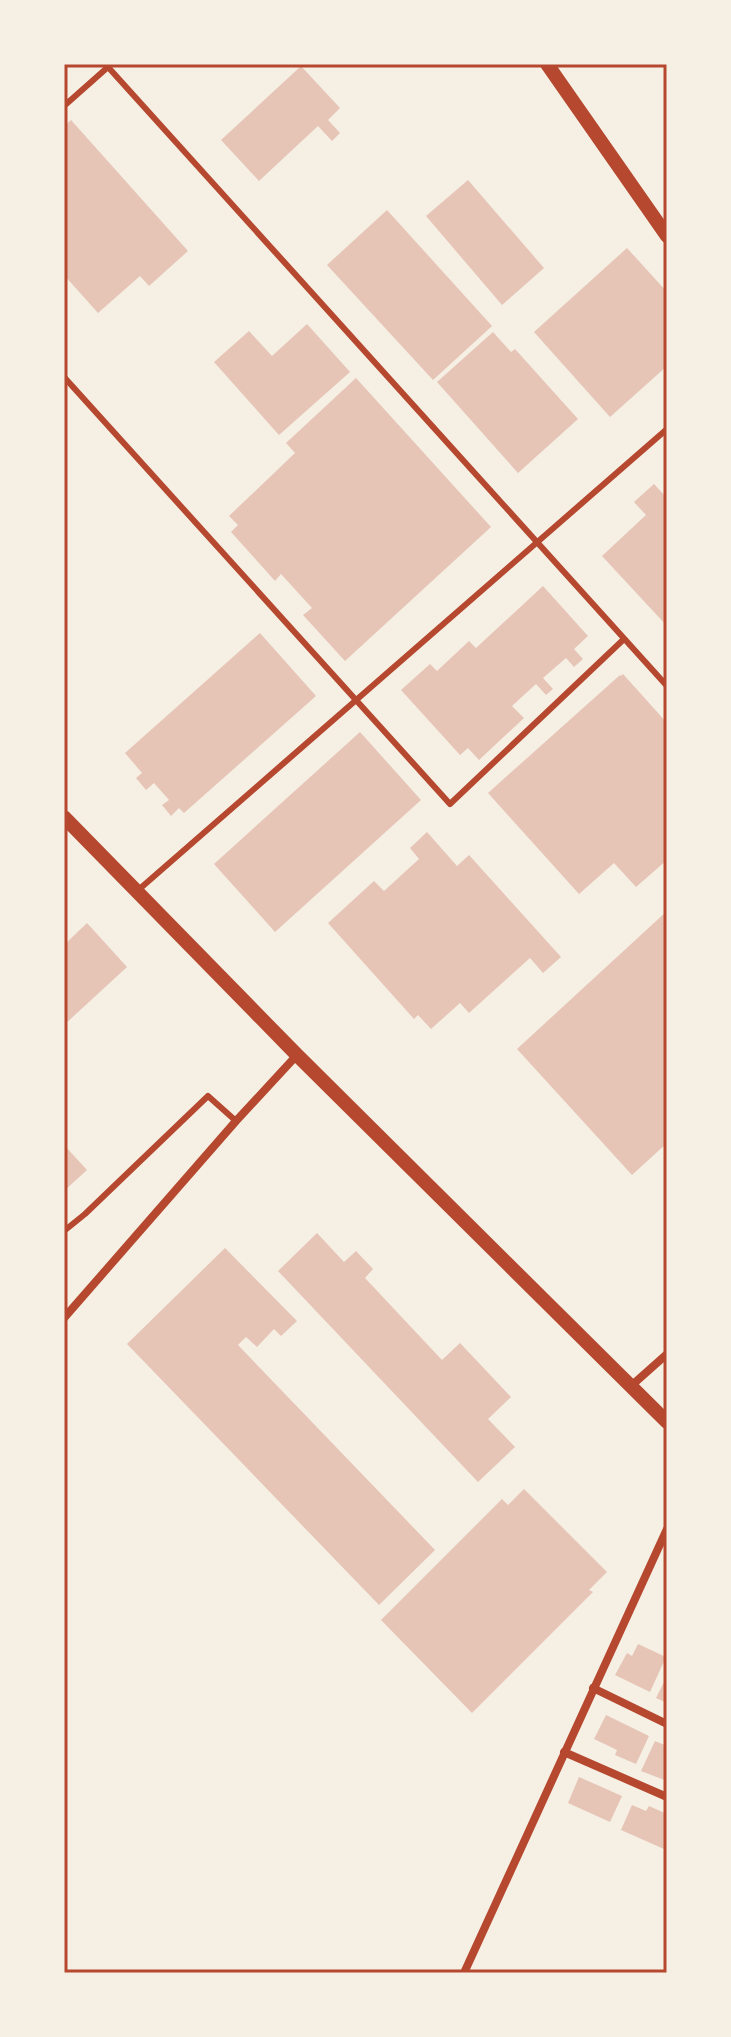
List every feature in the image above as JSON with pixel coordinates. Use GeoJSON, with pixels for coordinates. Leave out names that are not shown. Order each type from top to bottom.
{"type":"FeatureCollection","features":[{"type":"Feature","properties":{"kind":"street"},"geometry":{"type":"LineString","coordinates":[[547,64],[667,236]]}},
{"type":"Feature","properties":{"kind":"street"},"geometry":{"type":"LineString","coordinates":[[64,817],[297,1055],[667,1422]]}},
{"type":"Feature","properties":{"kind":"street"},"geometry":{"type":"LineString","coordinates":[[64,1318],[297,1055]]}},
{"type":"Feature","properties":{"kind":"street"},"geometry":{"type":"LineString","coordinates":[[631,1386],[667,1354]]}},
{"type":"Feature","properties":{"kind":"street"},"geometry":{"type":"LineString","coordinates":[[464,1973],[667,1529]]}},
{"type":"Feature","properties":{"kind":"street"},"geometry":{"type":"LineString","coordinates":[[593,1688],[667,1724]]}},
{"type":"Feature","properties":{"kind":"street"},"geometry":{"type":"LineString","coordinates":[[564,1752],[667,1797]]}},
{"type":"Feature","properties":{"kind":"lane"},"geometry":{"type":"LineString","coordinates":[[64,106],[108,67],[667,686]]}},
{"type":"Feature","properties":{"kind":"lane"},"geometry":{"type":"LineString","coordinates":[[64,377],[450,804],[624,639]]}},
{"type":"Feature","properties":{"kind":"lane"},"geometry":{"type":"LineString","coordinates":[[136,892],[667,429]]}},
{"type":"Feature","properties":{"kind":"lane"},"geometry":{"type":"LineString","coordinates":[[64,1231],[208,1096],[236,1121]]}},
{"type":"Feature","properties":{"kind":"building"},"geometry":{"type":"Polygon","coordinates":[[[301,66],[340,108],[328,120],[340,133],[332,141],[318,126],[259,181],[221,140],[301,66]]]}},
{"type":"Feature","properties":{"kind":"building"},"geometry":{"type":"Polygon","coordinates":[[[71,120],[188,251],[149,286],[140,276],[98,313],[64,275],[64,126],[71,120]]]}},
{"type":"Feature","properties":{"kind":"building"},"geometry":{"type":"Polygon","coordinates":[[[468,180],[544,268],[502,305],[426,216],[468,180]]]}},
{"type":"Feature","properties":{"kind":"building"},"geometry":{"type":"Polygon","coordinates":[[[387,210],[492,326],[433,380],[327,265],[387,210]]]}},
{"type":"Feature","properties":{"kind":"building"},"geometry":{"type":"Polygon","coordinates":[[[627,248],[667,292],[667,366],[610,417],[534,332],[627,248]]]}},
{"type":"Feature","properties":{"kind":"building"},"geometry":{"type":"Polygon","coordinates":[[[307,324],[350,372],[279,435],[214,362],[249,331],[272,356],[307,324]]]}},
{"type":"Feature","properties":{"kind":"building"},"geometry":{"type":"Polygon","coordinates":[[[493,332],[511,352],[515,349],[578,419],[518,473],[437,382],[493,332]]]}},
{"type":"Feature","properties":{"kind":"building"},"geometry":{"type":"Polygon","coordinates":[[[356,378],[491,527],[345,661],[303,615],[312,608],[281,574],[275,581],[231,532],[238,525],[229,516],[295,453],[286,443],[356,378]]]}},
{"type":"Feature","properties":{"kind":"building"},"geometry":{"type":"Polygon","coordinates":[[[654,484],[667,498],[667,626],[602,556],[646,515],[634,502],[654,484]]]}},
{"type":"Feature","properties":{"kind":"building"},"geometry":{"type":"Polygon","coordinates":[[[543,586],[588,636],[574,649],[583,659],[574,667],[566,658],[543,678],[553,689],[546,695],[536,684],[512,706],[524,718],[479,760],[468,748],[460,755],[401,690],[430,664],[437,671],[469,641],[476,648],[543,586]]]}},
{"type":"Feature","properties":{"kind":"building"},"geometry":{"type":"Polygon","coordinates":[[[260,633],[316,696],[184,813],[179,808],[171,816],[162,805],[169,800],[154,783],[146,790],[136,778],[142,773],[125,753],[260,633]]]}},
{"type":"Feature","properties":{"kind":"building"},"geometry":{"type":"Polygon","coordinates":[[[623,674],[667,723],[667,860],[636,887],[614,863],[579,894],[488,793],[623,674]]]}},
{"type":"Feature","properties":{"kind":"building"},"geometry":{"type":"Polygon","coordinates":[[[360,732],[421,800],[275,932],[214,864],[360,732]]]}},
{"type":"Feature","properties":{"kind":"building"},"geometry":{"type":"Polygon","coordinates":[[[427,832],[457,866],[469,855],[561,957],[543,973],[530,958],[469,1013],[460,1003],[431,1029],[418,1015],[414,1019],[328,923],[374,881],[384,891],[419,859],[410,848],[427,832]]]}},
{"type":"Feature","properties":{"kind":"building"},"geometry":{"type":"Polygon","coordinates":[[[667,911],[667,1143],[632,1175],[517,1049],[667,911]]]}},
{"type":"Feature","properties":{"kind":"building"},"geometry":{"type":"Polygon","coordinates":[[[87,923],[127,967],[64,1025],[64,945],[87,923]]]}},
{"type":"Feature","properties":{"kind":"building"},"geometry":{"type":"Polygon","coordinates":[[[64,1145],[87,1170],[64,1191],[64,1145]]]}},
{"type":"Feature","properties":{"kind":"building"},"geometry":{"type":"Polygon","coordinates":[[[317,1233],[344,1262],[356,1251],[373,1269],[365,1278],[442,1360],[460,1343],[511,1397],[488,1419],[515,1447],[478,1482],[278,1271],[317,1233]]]}},
{"type":"Feature","properties":{"kind":"building"},"geometry":{"type":"Polygon","coordinates":[[[225,1248],[297,1321],[281,1336],[274,1329],[257,1347],[246,1337],[238,1345],[435,1550],[379,1605],[127,1344],[225,1248]]]}},
{"type":"Feature","properties":{"kind":"building"},"geometry":{"type":"Polygon","coordinates":[[[524,1489],[607,1572],[589,1590],[593,1592],[472,1713],[381,1620],[502,1499],[508,1505],[524,1489]]]}},
{"type":"Feature","properties":{"kind":"building"},"geometry":{"type":"Polygon","coordinates":[[[638,1644],[666,1657],[650,1692],[615,1675],[627,1653],[632,1656],[638,1644]]]}},
{"type":"Feature","properties":{"kind":"building"},"geometry":{"type":"Polygon","coordinates":[[[667,1676],[667,1703],[656,1698],[667,1676]]]}},
{"type":"Feature","properties":{"kind":"building"},"geometry":{"type":"Polygon","coordinates":[[[606,1715],[649,1736],[636,1764],[615,1755],[617,1750],[594,1739],[606,1715]]]}},
{"type":"Feature","properties":{"kind":"building"},"geometry":{"type":"Polygon","coordinates":[[[655,1741],[667,1746],[667,1781],[641,1771],[655,1741]]]}},
{"type":"Feature","properties":{"kind":"building"},"geometry":{"type":"Polygon","coordinates":[[[579,1777],[622,1796],[610,1822],[568,1803],[579,1777]]]}},
{"type":"Feature","properties":{"kind":"building"},"geometry":{"type":"Polygon","coordinates":[[[632,1805],[646,1811],[649,1806],[667,1814],[667,1843],[664,1849],[621,1830],[632,1805]]]}}]}
